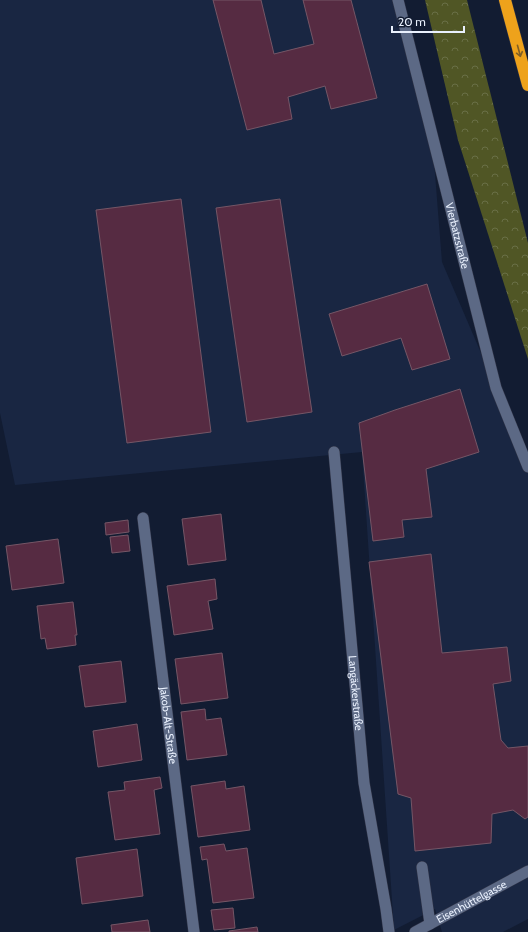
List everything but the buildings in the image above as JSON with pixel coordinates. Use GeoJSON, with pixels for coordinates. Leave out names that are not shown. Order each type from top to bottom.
{"type":"FeatureCollection","features":[{"type":"Feature","properties":{"kind":"highway"},"geometry":{"type":"LineString","coordinates":[[505,0],[528,85]]}},
{"type":"Feature","properties":{"kind":"street","name":"Vierbatzstraße"},"geometry":{"type":"LineString","coordinates":[[398,0],[496,388],[528,467]]}},
{"type":"Feature","properties":{"kind":"street","name":"Langäckerstraße"},"geometry":{"type":"LineString","coordinates":[[334,452],[364,783],[389,932]]}},
{"type":"Feature","properties":{"kind":"street","name":"Jakob-Alt-Straße"},"geometry":{"type":"LineString","coordinates":[[143,518],[194,932]]}},
{"type":"Feature","properties":{"kind":"street"},"geometry":{"type":"LineString","coordinates":[[422,868],[430,924]]}},
{"type":"Feature","properties":{"kind":"street","name":"Eisenhüttelgasse"},"geometry":{"type":"LineString","coordinates":[[415,932],[528,871]]}},
{"type":"Feature","properties":{"kind":"shaded area"},"geometry":{"type":"Polygon","coordinates":[[[0,0],[398,0],[432,136],[442,262],[528,467],[528,919],[503,932],[442,932],[435,909],[394,930],[362,452],[15,485],[0,413],[0,0]]]}},
{"type":"Feature","properties":{"kind":"green space"},"geometry":{"type":"Polygon","coordinates":[[[425,0],[467,0],[528,243],[528,359],[458,140],[425,0]]]}}]}
